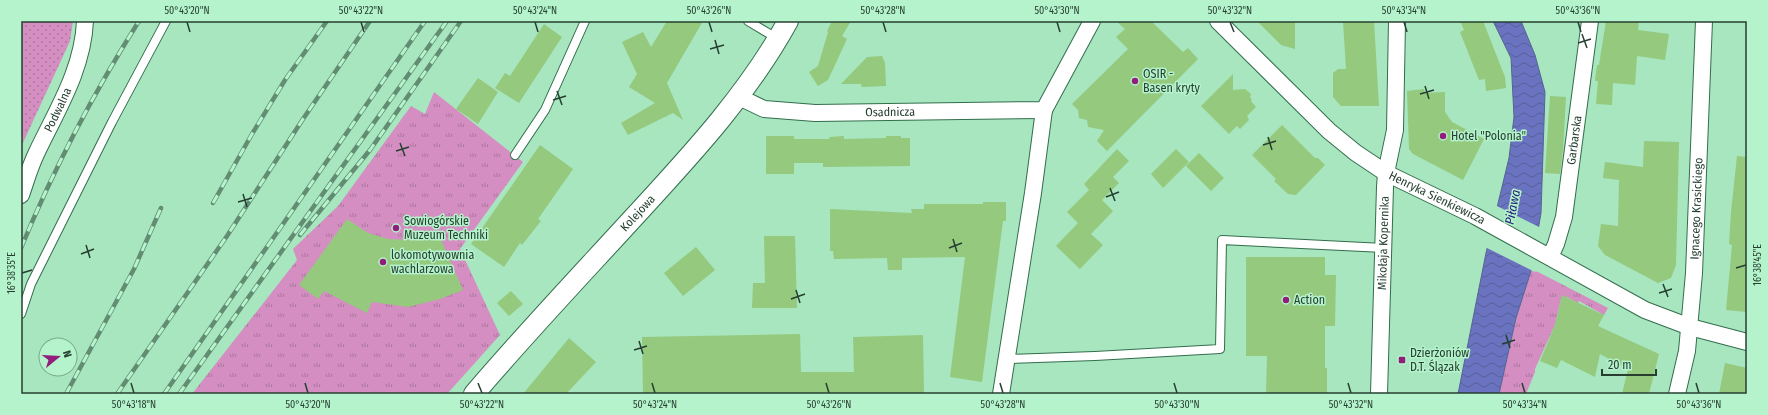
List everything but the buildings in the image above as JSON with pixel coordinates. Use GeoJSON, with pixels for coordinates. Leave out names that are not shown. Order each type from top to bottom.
{"type":"FeatureCollection","features":[{"type":"Feature","properties":{"kind":"street","name":"Podwalna"},"geometry":{"type":"LineString","coordinates":[[21,195],[36,153],[64,98],[84,38],[85,21]]}},
{"type":"Feature","properties":{"kind":"street","name":"Kolejowa"},"geometry":{"type":"LineString","coordinates":[[474,394],[514,347],[695,151],[739,97],[778,39],[788,21]]}},
{"type":"Feature","properties":{"kind":"street"},"geometry":{"type":"LineString","coordinates":[[1000,394],[1007,359],[1033,193],[1044,110],[1092,21]]}},
{"type":"Feature","properties":{"kind":"street","name":"Henryka Sienkiewicza"},"geometry":{"type":"LineString","coordinates":[[1218,21],[1329,131],[1356,153],[1386,173],[1476,216],[1645,310],[1690,327],[1747,342]]}},
{"type":"Feature","properties":{"kind":"street","name":"Mikołaja Kopernika"},"geometry":{"type":"LineString","coordinates":[[1379,394],[1386,173],[1395,130],[1397,21]]}},
{"type":"Feature","properties":{"kind":"street","name":"Garbarska"},"geometry":{"type":"LineString","coordinates":[[1546,255],[1556,244],[1564,217],[1590,21]]}},
{"type":"Feature","properties":{"kind":"street","name":"Ignacego Krasickiego"},"geometry":{"type":"LineString","coordinates":[[1677,394],[1687,352],[1694,274],[1704,21]]}},
{"type":"Feature","properties":{"kind":"street","name":"Osadnicza"},"geometry":{"type":"LineString","coordinates":[[739,97],[764,109],[815,113],[1044,110]]}},
{"type":"Feature","properties":{"kind":"lane"},"geometry":{"type":"LineString","coordinates":[[21,314],[31,284],[112,122],[166,21]]}},
{"type":"Feature","properties":{"kind":"lane"},"geometry":{"type":"LineString","coordinates":[[515,155],[545,110],[584,21]]}},
{"type":"Feature","properties":{"kind":"lane"},"geometry":{"type":"LineString","coordinates":[[748,21],[778,39]]}},
{"type":"Feature","properties":{"kind":"lane"},"geometry":{"type":"LineString","coordinates":[[1007,359],[1220,349],[1222,240],[1384,248]]}},
{"type":"Feature","properties":{"kind":"green space"},"geometry":{"type":"Polygon","coordinates":[[[21,21],[73,21],[70,41],[21,147],[21,21]]]}},
{"type":"Feature","properties":{"kind":"green space","name":"Sowiogórskie Muzeum Techniki"},"geometry":{"type":"Polygon","coordinates":[[[434,92],[523,162],[460,249],[500,335],[447,394],[192,394],[297,260],[293,249],[338,206],[411,106],[425,114],[434,92]]]}},
{"type":"Feature","properties":{"kind":"green space"},"geometry":{"type":"Polygon","coordinates":[[[1531,271],[1538,272],[1608,308],[1604,315],[1579,301],[1578,303],[1567,297],[1561,299],[1555,325],[1535,369],[1526,394],[1499,394],[1516,318],[1531,271]]]}},
{"type":"Feature","properties":{"kind":"water","name":"Piława"},"geometry":{"type":"Polygon","coordinates":[[[1493,21],[1521,21],[1535,55],[1545,92],[1541,213],[1531,271],[1516,318],[1499,394],[1458,394],[1486,253],[1509,158],[1514,117],[1511,58],[1493,21]]]}},
{"type":"Feature","properties":{"kind":"pier"},"geometry":{"type":"Polygon","coordinates":[[[1495,205],[1541,228],[1533,271],[1485,247],[1495,205]]]}},
{"type":"Feature","properties":{"kind":"railway"},"geometry":{"type":"LineString","coordinates":[[21,248],[47,189],[75,132],[122,48],[139,21]]}},
{"type":"Feature","properties":{"kind":"railway"},"geometry":{"type":"LineString","coordinates":[[213,203],[285,80],[327,21]]}},
{"type":"Feature","properties":{"kind":"railway"},"geometry":{"type":"LineString","coordinates":[[117,394],[227,236],[303,119],[370,21]]}},
{"type":"Feature","properties":{"kind":"railway"},"geometry":{"type":"LineString","coordinates":[[164,394],[425,21]]}},
{"type":"Feature","properties":{"kind":"railway"},"geometry":{"type":"LineString","coordinates":[[179,394],[447,21]]}},
{"type":"Feature","properties":{"kind":"railway"},"geometry":{"type":"LineString","coordinates":[[300,235],[370,150],[461,21]]}},
{"type":"Feature","properties":{"kind":"railway"},"geometry":{"type":"LineString","coordinates":[[66,394],[134,269],[161,208]]}},
{"type":"Feature","properties":{"kind":"place","name":"OSIR - Basen kryty"},"geometry":{"type":"Point","coordinates":[1135,81]}},
{"type":"Feature","properties":{"kind":"place","name":"Hotel \"Polonia\""},"geometry":{"type":"Point","coordinates":[1443,136]}},
{"type":"Feature","properties":{"kind":"place","name":"Sowiogórskie Muzeum Techniki"},"geometry":{"type":"Point","coordinates":[396,228]}},
{"type":"Feature","properties":{"kind":"place","name":"lokomotywownia wachlarzowa"},"geometry":{"type":"Point","coordinates":[383,262]}},
{"type":"Feature","properties":{"kind":"place","name":"Action"},"geometry":{"type":"Point","coordinates":[1286,300]}},
{"type":"Feature","properties":{"kind":"place","name":"Dzierżoniów D.T. Ślązak"},"geometry":{"type":"Point","coordinates":[1402,360]}}]}
